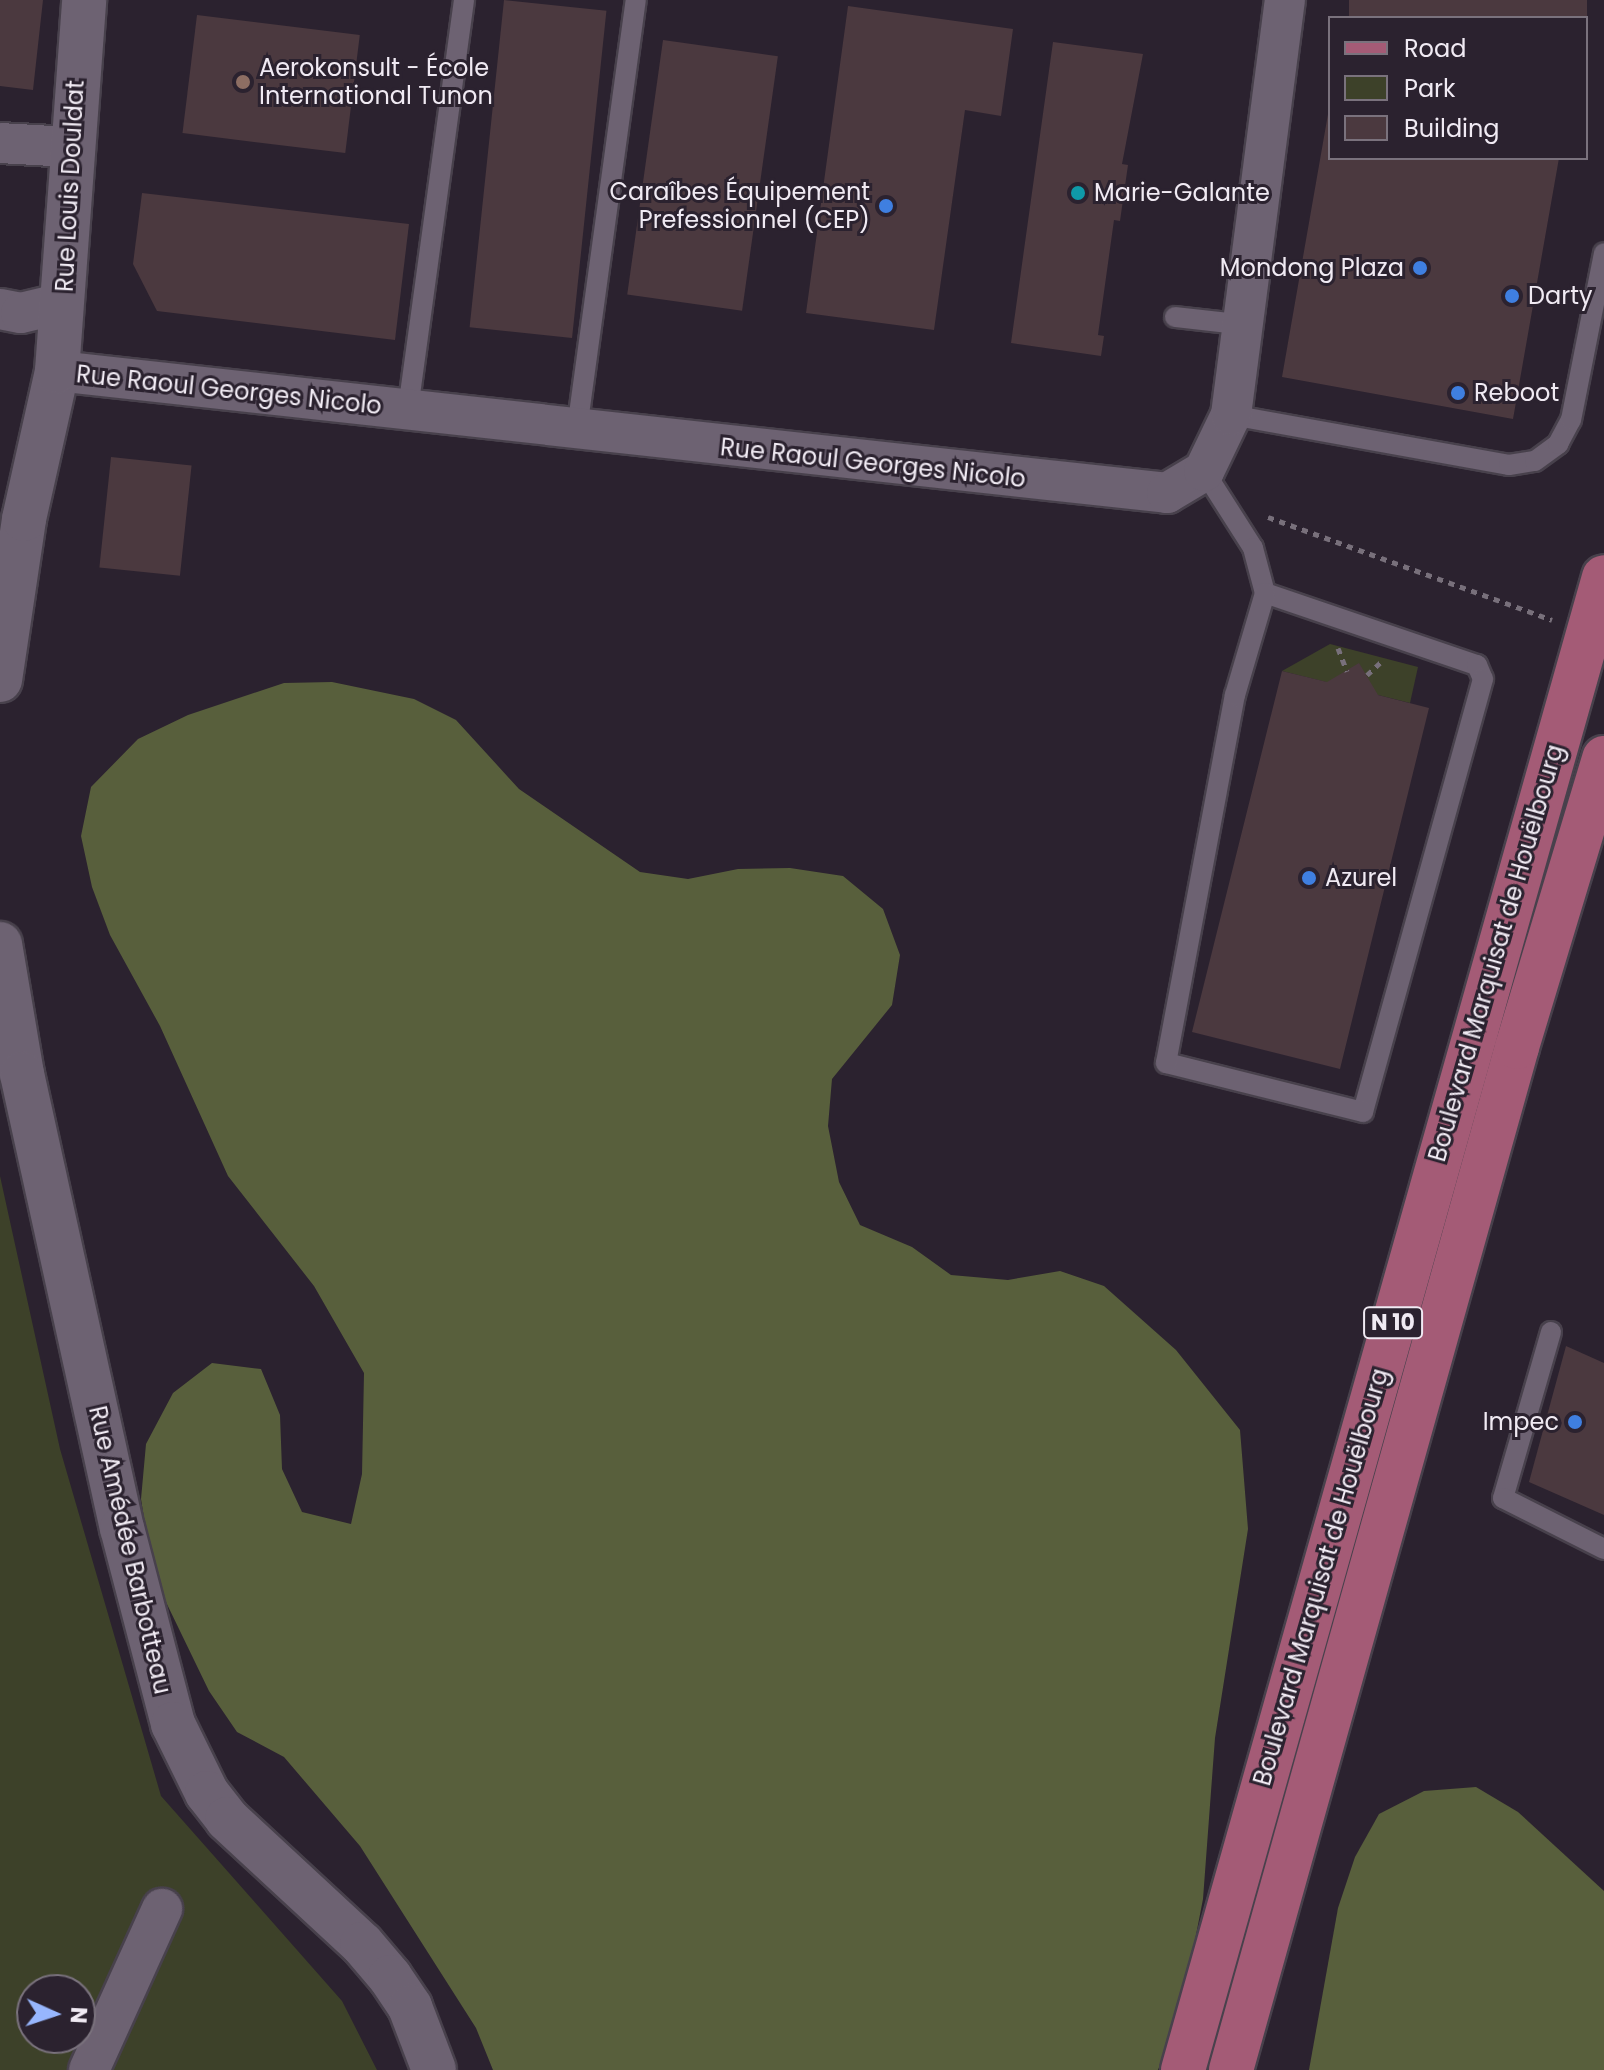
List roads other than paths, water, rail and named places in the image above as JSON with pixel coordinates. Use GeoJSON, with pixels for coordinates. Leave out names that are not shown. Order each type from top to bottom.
{"type":"FeatureCollection","features":[{"type":"Feature","properties":{"kind":"main road","name":"Boulevard Marquisat de Houëlbourg"},"geometry":{"type":"LineString","coordinates":[[1183,2070],[1604,577]]}},
{"type":"Feature","properties":{"kind":"main road","name":"Boulevard Marquisat de Houëlbourg"},"geometry":{"type":"LineString","coordinates":[[1231,2070],[1517,1047],[1604,758]]}},
{"type":"Feature","properties":{"kind":"street","name":"Rue Louis Douldat"},"geometry":{"type":"LineString","coordinates":[[57,371],[70,147],[84,0]]}},
{"type":"Feature","properties":{"kind":"street"},"geometry":{"type":"LineString","coordinates":[[1213,485],[1231,415],[1246,325],[1285,0]]}},
{"type":"Feature","properties":{"kind":"street"},"geometry":{"type":"LineString","coordinates":[[0,143],[70,147]]}},
{"type":"Feature","properties":{"kind":"street"},"geometry":{"type":"LineString","coordinates":[[0,309],[21,313],[63,303]]}},
{"type":"Feature","properties":{"kind":"street"},"geometry":{"type":"LineString","coordinates":[[0,680],[24,519],[57,371]]}},
{"type":"Feature","properties":{"kind":"street","name":"Rue Raoul Georges Nicolo"},"geometry":{"type":"LineString","coordinates":[[57,371],[1107,490],[1167,493],[1213,485]]}},
{"type":"Feature","properties":{"kind":"street","name":"Rue Amédée Barbotteau"},"geometry":{"type":"LineString","coordinates":[[0,944],[22,1074],[115,1498],[150,1653],[173,1724],[207,1793],[227,1819],[362,1944],[390,1977],[410,2007],[434,2070]]}},
{"type":"Feature","properties":{"kind":"street"},"geometry":{"type":"LineString","coordinates":[[89,2070],[162,1909]]}},
{"type":"Feature","properties":{"kind":"lane"},"geometry":{"type":"LineString","coordinates":[[408,409],[464,0]]}},
{"type":"Feature","properties":{"kind":"lane"},"geometry":{"type":"LineString","coordinates":[[577,429],[636,0]]}},
{"type":"Feature","properties":{"kind":"lane"},"geometry":{"type":"LineString","coordinates":[[1231,415],[1509,465],[1535,461],[1558,444],[1571,420],[1604,253]]}},
{"type":"Feature","properties":{"kind":"lane"},"geometry":{"type":"LineString","coordinates":[[1175,317],[1246,325]]}},
{"type":"Feature","properties":{"kind":"lane"},"geometry":{"type":"LineString","coordinates":[[1213,485],[1253,548],[1265,593],[1235,695],[1166,1063],[1363,1112],[1483,679],[1477,665],[1265,593]]}},
{"type":"Feature","properties":{"kind":"lane"},"geometry":{"type":"LineString","coordinates":[[1551,1332],[1503,1498],[1604,1549]]}},
{"type":"Feature","properties":{"kind":"place","name":"Aerokonsult - École International Tunon"},"geometry":{"type":"Point","coordinates":[243,82]}},
{"type":"Feature","properties":{"kind":"place","name":"Marie-Galante"},"geometry":{"type":"Point","coordinates":[1078,193]}},
{"type":"Feature","properties":{"kind":"place","name":"Caraîbes Équipement Prefessionnel (CEP)"},"geometry":{"type":"Point","coordinates":[886,206]}},
{"type":"Feature","properties":{"kind":"place","name":"Mondong Plaza"},"geometry":{"type":"Point","coordinates":[1420,268]}},
{"type":"Feature","properties":{"kind":"place","name":"Darty"},"geometry":{"type":"Point","coordinates":[1512,296]}},
{"type":"Feature","properties":{"kind":"place","name":"Reboot"},"geometry":{"type":"Point","coordinates":[1458,393]}},
{"type":"Feature","properties":{"kind":"place","name":"Azurel"},"geometry":{"type":"Point","coordinates":[1309,878]}},
{"type":"Feature","properties":{"kind":"place","name":"Impec"},"geometry":{"type":"Point","coordinates":[1575,1422]}}]}
